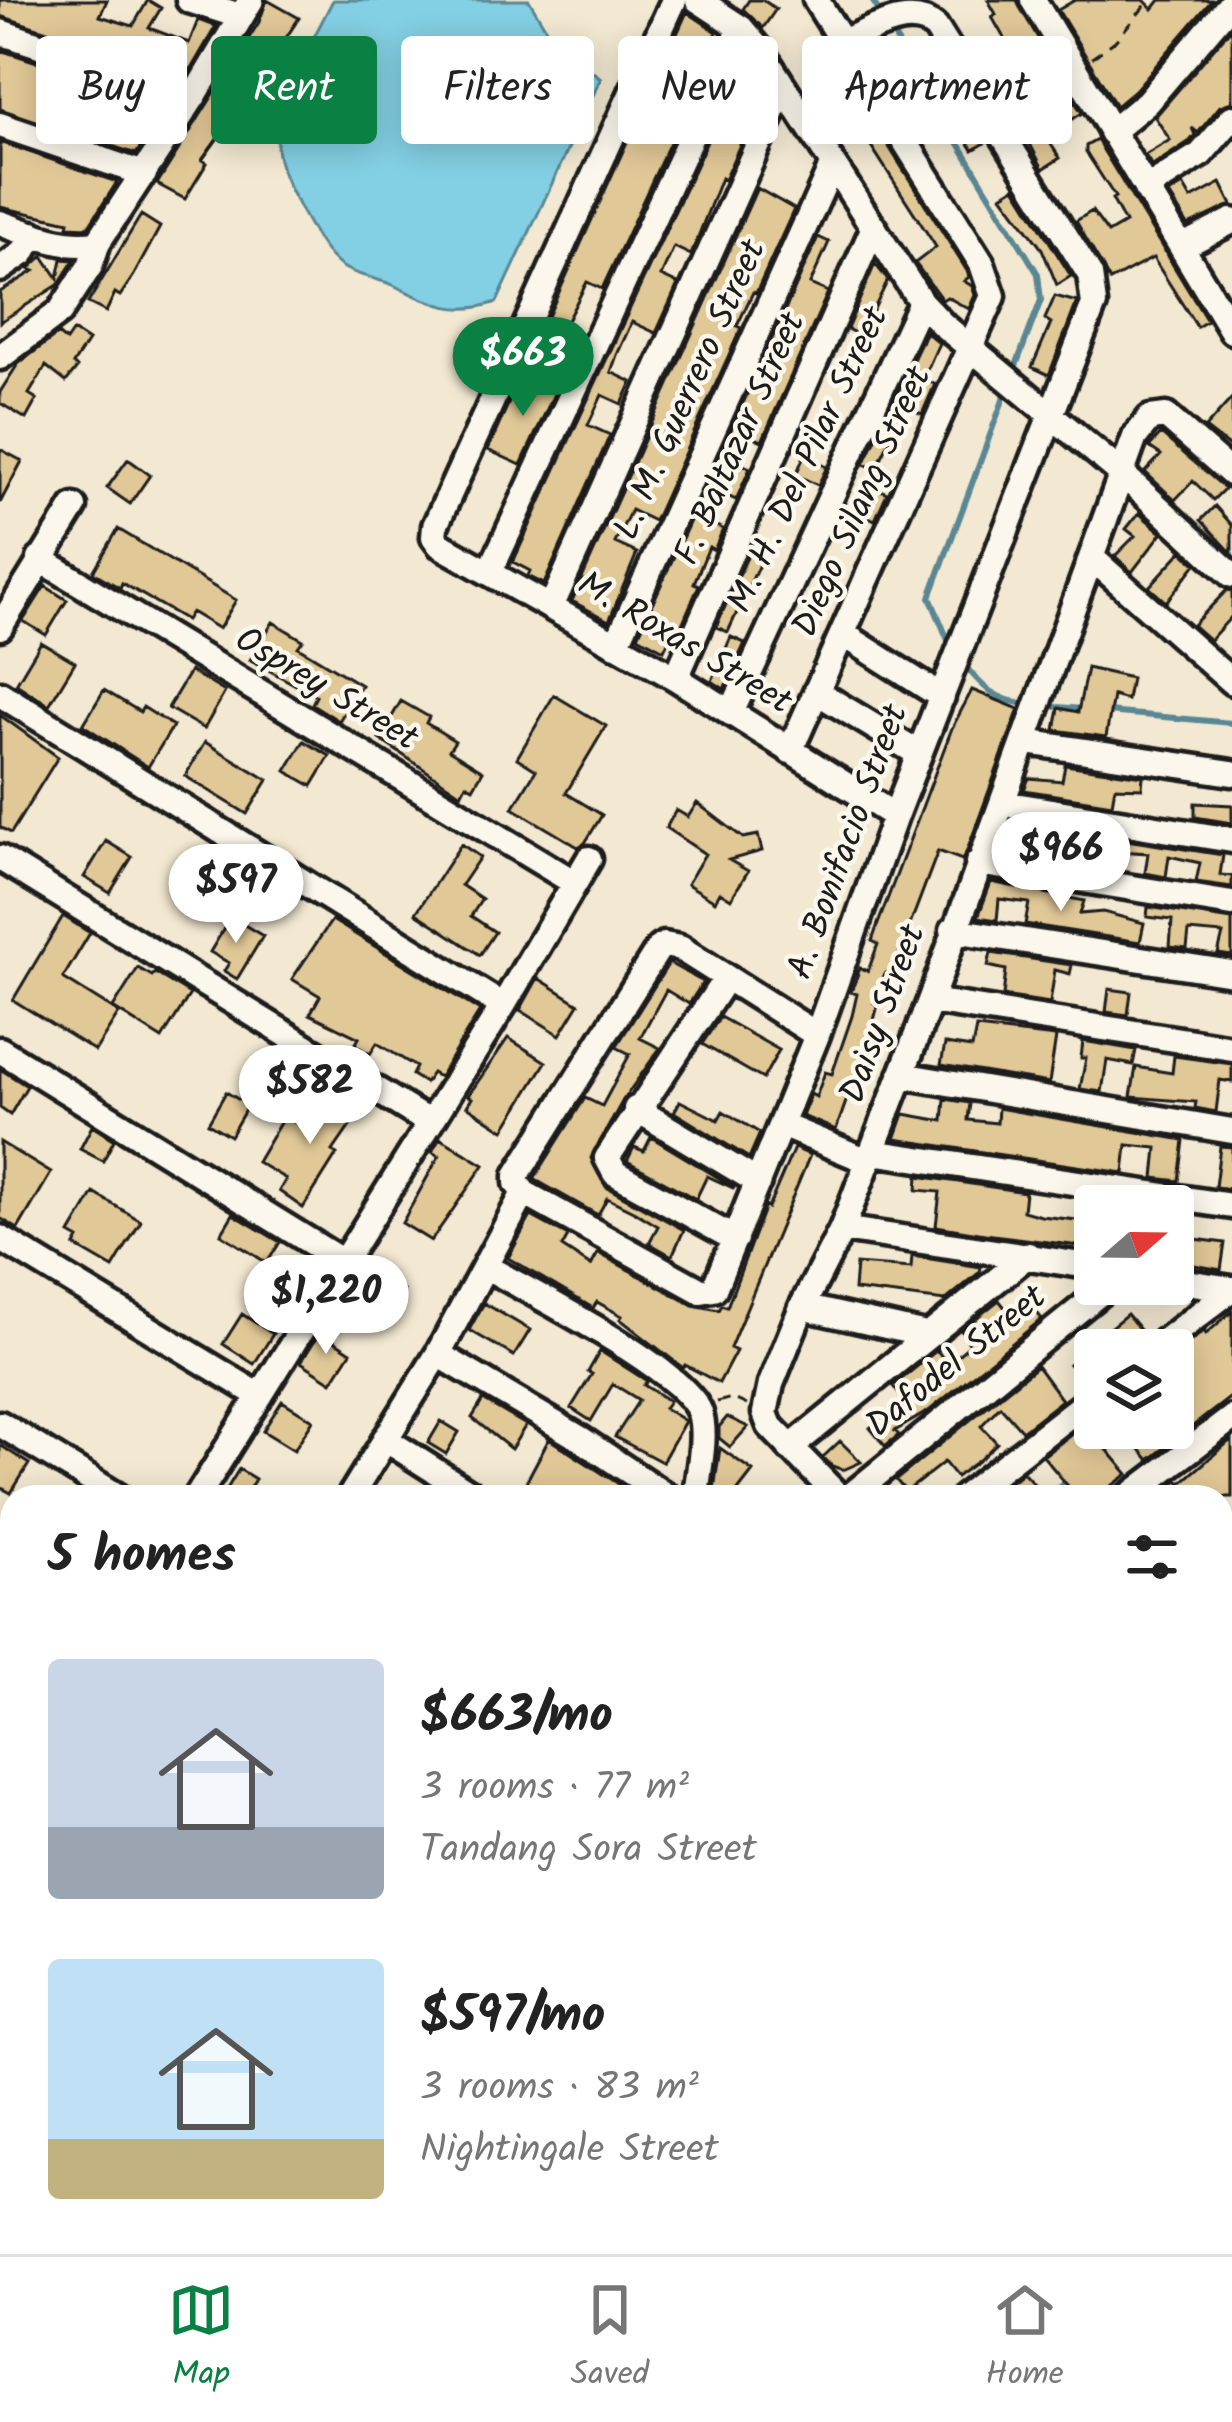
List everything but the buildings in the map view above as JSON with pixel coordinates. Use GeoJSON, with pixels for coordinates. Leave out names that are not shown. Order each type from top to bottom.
{"type":"FeatureCollection","features":[{"type":"Feature","properties":{"kind":"street"},"geometry":{"type":"LineString","coordinates":[[0,357],[60,312],[90,266],[92,243],[144,174],[245,8],[189,0]]}},
{"type":"Feature","properties":{"kind":"street","name":"M. Roxas Street"},"geometry":{"type":"LineString","coordinates":[[674,0],[434,537],[440,545],[676,678],[895,816]]}},
{"type":"Feature","properties":{"kind":"street"},"geometry":{"type":"LineString","coordinates":[[698,0],[741,28],[763,53],[921,302],[1232,575]]}},
{"type":"Feature","properties":{"kind":"street","name":"Diego Silang Street"},"geometry":{"type":"LineString","coordinates":[[815,0],[839,36]]}},
{"type":"Feature","properties":{"kind":"street"},"geometry":{"type":"LineString","coordinates":[[1112,132],[1147,102],[1232,2]]}},
{"type":"Feature","properties":{"kind":"street"},"geometry":{"type":"LineString","coordinates":[[1043,4],[1074,72],[1229,319]]}},
{"type":"Feature","properties":{"kind":"street","name":"A. Bonifacio Street"},"geometry":{"type":"LineString","coordinates":[[856,36],[910,17],[922,18],[941,36]]}},
{"type":"Feature","properties":{"kind":"street"},"geometry":{"type":"LineString","coordinates":[[490,572],[741,28]]}},
{"type":"Feature","properties":{"kind":"street"},"geometry":{"type":"LineString","coordinates":[[0,32],[194,96]]}},
{"type":"Feature","properties":{"kind":"street"},"geometry":{"type":"LineString","coordinates":[[552,605],[784,87]]}},
{"type":"Feature","properties":{"kind":"street"},"geometry":{"type":"LineString","coordinates":[[1146,189],[1201,154],[1232,118]]}},
{"type":"Feature","properties":{"kind":"street"},"geometry":{"type":"LineString","coordinates":[[0,125],[144,174]]}},
{"type":"Feature","properties":{"kind":"street","name":"Diego Silang Street"},"geometry":{"type":"LineString","coordinates":[[790,751],[992,304],[988,275],[906,144]]}},
{"type":"Feature","properties":{"kind":"street","name":"A. Bonifacio Street"},"geometry":{"type":"LineString","coordinates":[[524,1193],[701,1291],[710,1292],[717,1283],[817,1035],[895,816],[1094,304],[1090,275],[1008,144]]}},
{"type":"Feature","properties":{"kind":"street","name":"L. M. Guerrero Street"},"geometry":{"type":"LineString","coordinates":[[616,645],[832,166]]}},
{"type":"Feature","properties":{"kind":"street"},"geometry":{"type":"LineString","coordinates":[[1184,246],[1232,221]]}},
{"type":"Feature","properties":{"kind":"street"},"geometry":{"type":"LineString","coordinates":[[0,223],[33,234],[92,243]]}},
{"type":"Feature","properties":{"kind":"street","name":"F. Baltazar Street"},"geometry":{"type":"LineString","coordinates":[[676,678],[872,230]]}},
{"type":"Feature","properties":{"kind":"street"},"geometry":{"type":"LineString","coordinates":[[0,269],[23,253],[33,234]]}},
{"type":"Feature","properties":{"kind":"street","name":"M. H. Del Pilar Street"},"geometry":{"type":"LineString","coordinates":[[731,713],[921,302]]}},
{"type":"Feature","properties":{"kind":"street","name":"Daisy Street"},"geometry":{"type":"LineString","coordinates":[[765,1413],[771,1384],[802,1307],[842,1229],[930,1000],[1142,424],[1166,416],[1232,474]]}},
{"type":"Feature","properties":{"kind":"street"},"geometry":{"type":"LineString","coordinates":[[0,627],[74,507]]}},
{"type":"Feature","properties":{"kind":"street"},"geometry":{"type":"LineString","coordinates":[[1092,558],[1232,682]]}},
{"type":"Feature","properties":{"kind":"street","name":"Osprey Street"},"geometry":{"type":"LineString","coordinates":[[40,559],[575,883]]}},
{"type":"Feature","properties":{"kind":"street"},"geometry":{"type":"LineString","coordinates":[[843,634],[941,698]]}},
{"type":"Feature","properties":{"kind":"street"},"geometry":{"type":"LineString","coordinates":[[817,692],[919,754]]}},
{"type":"Feature","properties":{"kind":"street"},"geometry":{"type":"LineString","coordinates":[[0,694],[503,1006]]}},
{"type":"Feature","properties":{"kind":"street"},"geometry":{"type":"LineString","coordinates":[[1030,730],[1232,773]]}},
{"type":"Feature","properties":{"kind":"street"},"geometry":{"type":"LineString","coordinates":[[1002,803],[1232,841]]}},
{"type":"Feature","properties":{"kind":"street"},"geometry":{"type":"LineString","coordinates":[[0,858],[430,1124]]}},
{"type":"Feature","properties":{"kind":"street"},"geometry":{"type":"LineString","coordinates":[[204,1485],[503,1006],[589,859]]}},
{"type":"Feature","properties":{"kind":"street"},"geometry":{"type":"LineString","coordinates":[[978,862],[1232,904]]}},
{"type":"Feature","properties":{"kind":"street"},"geometry":{"type":"LineString","coordinates":[[953,930],[1232,973]]}},
{"type":"Feature","properties":{"kind":"street"},"geometry":{"type":"LineString","coordinates":[[357,1485],[438,1354],[524,1193],[517,1175],[652,953],[664,945],[680,948],[817,1035]]}},
{"type":"Feature","properties":{"kind":"street"},"geometry":{"type":"LineString","coordinates":[[726,978],[609,1151],[611,1168],[735,1239]]}},
{"type":"Feature","properties":{"kind":"street"},"geometry":{"type":"LineString","coordinates":[[930,1000],[1232,1048]]}},
{"type":"Feature","properties":{"kind":"street"},"geometry":{"type":"LineString","coordinates":[[0,1050],[343,1262]]}},
{"type":"Feature","properties":{"kind":"street"},"geometry":{"type":"LineString","coordinates":[[901,1075],[1232,1131]]}},
{"type":"Feature","properties":{"kind":"street"},"geometry":{"type":"LineString","coordinates":[[636,1109],[758,1182]]}},
{"type":"Feature","properties":{"kind":"street"},"geometry":{"type":"LineString","coordinates":[[781,1125],[870,1156],[1232,1206]]}},
{"type":"Feature","properties":{"kind":"street"},"geometry":{"type":"LineString","coordinates":[[842,1229],[1074,1263]]}},
{"type":"Feature","properties":{"kind":"street"},"geometry":{"type":"LineString","coordinates":[[0,1238],[260,1396]]}},
{"type":"Feature","properties":{"kind":"street"},"geometry":{"type":"LineString","coordinates":[[785,1443],[1028,1255]]}},
{"type":"Feature","properties":{"kind":"street"},"geometry":{"type":"LineString","coordinates":[[485,1266],[656,1368],[689,1395],[700,1413],[697,1485]]}},
{"type":"Feature","properties":{"kind":"street"},"geometry":{"type":"LineString","coordinates":[[1194,1283],[1232,1289]]}},
{"type":"Feature","properties":{"kind":"street"},"geometry":{"type":"LineString","coordinates":[[1181,1329],[1232,1289]]}},
{"type":"Feature","properties":{"kind":"street","name":"Dafodel Street"},"geometry":{"type":"LineString","coordinates":[[864,1485],[1085,1305]]}},
{"type":"Feature","properties":{"kind":"street"},"geometry":{"type":"LineString","coordinates":[[802,1307],[926,1335]]}},
{"type":"Feature","properties":{"kind":"street"},"geometry":{"type":"LineString","coordinates":[[438,1354],[650,1485]]}},
{"type":"Feature","properties":{"kind":"street"},"geometry":{"type":"LineString","coordinates":[[979,1485],[1074,1411]]}},
{"type":"Feature","properties":{"kind":"street"},"geometry":{"type":"LineString","coordinates":[[765,1413],[785,1443],[827,1485]]}},
{"type":"Feature","properties":{"kind":"street"},"geometry":{"type":"LineString","coordinates":[[1144,1485],[1232,1418]]}},
{"type":"Feature","properties":{"kind":"street"},"geometry":{"type":"LineString","coordinates":[[0,1424],[99,1485]]}},
{"type":"Feature","properties":{"kind":"street"},"geometry":{"type":"LineString","coordinates":[[385,1439],[457,1485]]}},
{"type":"Feature","properties":{"kind":"path"},"geometry":{"type":"LineString","coordinates":[[1074,72],[1115,41],[1150,0]]}},
{"type":"Feature","properties":{"kind":"path"},"geometry":{"type":"LineString","coordinates":[[700,1413],[732,1398],[765,1413]]}},
{"type":"Feature","properties":{"kind":"water"},"geometry":{"type":"Polygon","coordinates":[[[333,0],[529,0],[550,36],[401,36],[401,144],[570,144],[497,302],[468,308],[443,306],[359,275],[324,249],[282,171],[277,144],[377,144],[377,36],[315,36],[333,0]]]}},
{"type":"Feature","properties":{"kind":"waterway"},"geometry":{"type":"LineString","coordinates":[[872,0],[880,13]]}},
{"type":"Feature","properties":{"kind":"waterway"},"geometry":{"type":"LineString","coordinates":[[892,33],[1038,274],[1041,300],[1014,371]]}},
{"type":"Feature","properties":{"kind":"waterway"},"geometry":{"type":"LineString","coordinates":[[953,652],[930,597],[1006,392]]}},
{"type":"Feature","properties":{"kind":"waterway"},"geometry":{"type":"LineString","coordinates":[[962,662],[990,691],[1028,704]]}},
{"type":"Feature","properties":{"kind":"waterway"},"geometry":{"type":"LineString","coordinates":[[1047,706],[1082,709]]}},
{"type":"Feature","properties":{"kind":"waterway"},"geometry":{"type":"LineString","coordinates":[[1107,712],[1232,723]]}},
{"type":"Feature","properties":{"kind":"waterway"},"geometry":{"type":"LineString","coordinates":[[1062,1485],[1071,1478]]}}]}
